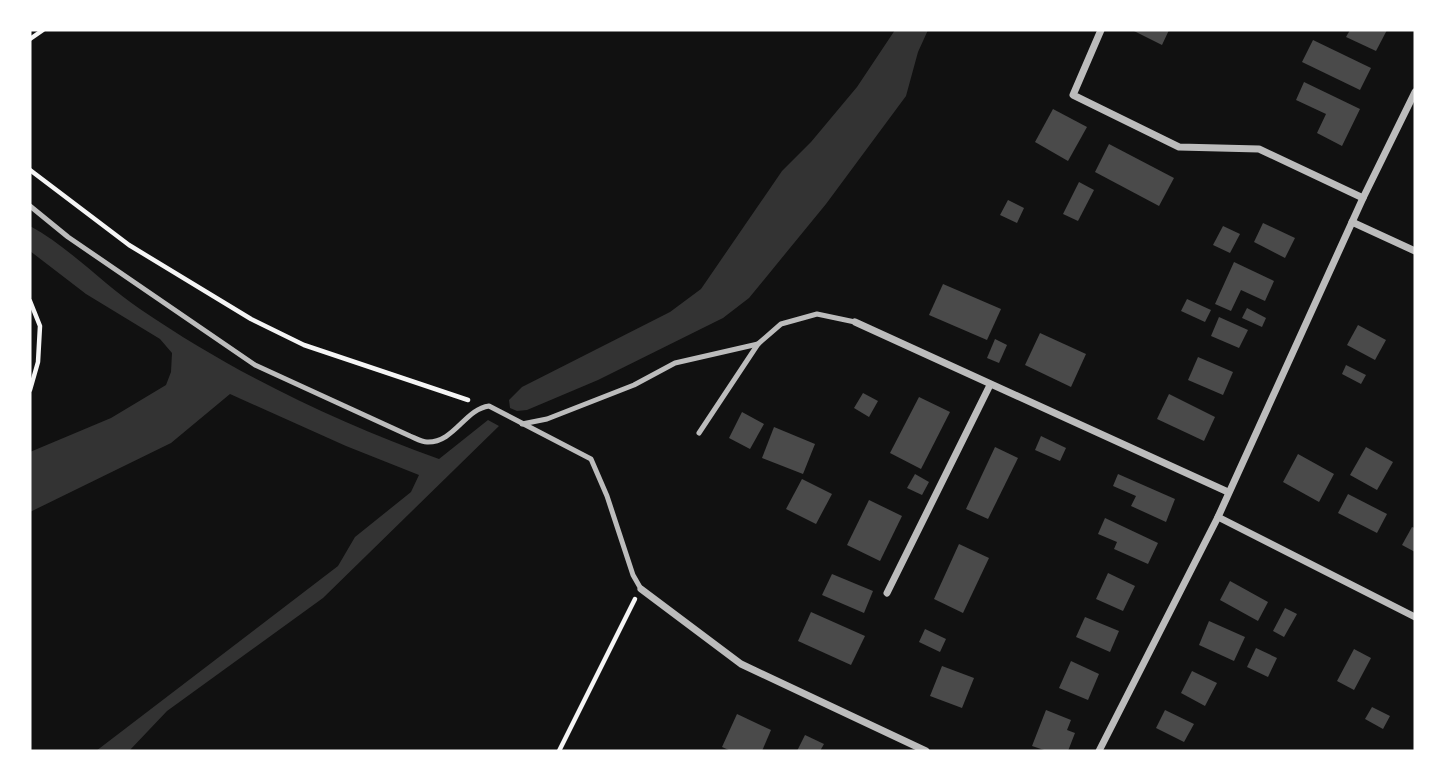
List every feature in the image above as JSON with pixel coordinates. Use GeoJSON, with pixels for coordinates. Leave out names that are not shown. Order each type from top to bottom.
{"type":"FeatureCollection","features":[{"type":"Feature","properties":{"kind":"street"},"geometry":{"type":"LineString","coordinates":[[1101,30],[1073,94],[1179,147],[1259,149],[1363,198]]}},
{"type":"Feature","properties":{"kind":"street"},"geometry":{"type":"LineString","coordinates":[[1099,751],[1218,517],[1363,198],[1415,92]]}},
{"type":"Feature","properties":{"kind":"street"},"geometry":{"type":"LineString","coordinates":[[1352,222],[1415,251]]}},
{"type":"Feature","properties":{"kind":"street"},"geometry":{"type":"LineString","coordinates":[[855,322],[1228,492]]}},
{"type":"Feature","properties":{"kind":"street"},"geometry":{"type":"LineString","coordinates":[[887,593],[990,385]]}},
{"type":"Feature","properties":{"kind":"street"},"geometry":{"type":"LineString","coordinates":[[1218,517],[1415,617]]}},
{"type":"Feature","properties":{"kind":"street"},"geometry":{"type":"LineString","coordinates":[[640,589],[741,664],[926,751]]}},
{"type":"Feature","properties":{"kind":"lane"},"geometry":{"type":"LineString","coordinates":[[30,206],[68,237],[254,366],[427,442],[450,436],[481,407],[489,406],[591,459],[640,589]]}},
{"type":"Feature","properties":{"kind":"lane"},"geometry":{"type":"LineString","coordinates":[[699,433],[758,344],[781,324],[817,314],[855,322]]}},
{"type":"Feature","properties":{"kind":"lane"},"geometry":{"type":"LineString","coordinates":[[522,424],[547,419],[634,385],[675,363],[758,344]]}},
{"type":"Feature","properties":{"kind":"path"},"geometry":{"type":"LineString","coordinates":[[30,39],[43,30]]}},
{"type":"Feature","properties":{"kind":"path"},"geometry":{"type":"LineString","coordinates":[[30,170],[129,245],[251,319],[304,345],[459,396],[481,407]]}},
{"type":"Feature","properties":{"kind":"path"},"geometry":{"type":"LineString","coordinates":[[30,301],[40,326],[38,362],[30,390]]}},
{"type":"Feature","properties":{"kind":"path"},"geometry":{"type":"LineString","coordinates":[[559,751],[640,589]]}},
{"type":"Feature","properties":{"kind":"shaded area"},"geometry":{"type":"Polygon","coordinates":[[[895,30],[928,30],[918,52],[906,96],[826,204],[749,298],[723,318],[598,380],[527,410],[517,411],[510,408],[509,400],[522,387],[670,312],[701,289],[782,171],[811,142],[857,87],[895,30]]]}},
{"type":"Feature","properties":{"kind":"shaded area"},"geometry":{"type":"Polygon","coordinates":[[[30,226],[58,244],[126,299],[175,332],[248,375],[361,429],[439,459],[488,420],[499,426],[323,598],[167,711],[129,751],[96,751],[338,566],[355,537],[411,492],[419,475],[346,446],[230,394],[171,443],[30,512],[30,452],[111,418],[166,385],[171,372],[172,353],[160,339],[86,294],[30,251],[30,226]]]}},
{"type":"Feature","properties":{"kind":"building"},"geometry":{"type":"Polygon","coordinates":[[[1132,30],[1169,30],[1162,45],[1132,30]]]}},
{"type":"Feature","properties":{"kind":"building"},"geometry":{"type":"Polygon","coordinates":[[[1350,30],[1387,30],[1376,51],[1346,37],[1350,30]]]}},
{"type":"Feature","properties":{"kind":"building"},"geometry":{"type":"Polygon","coordinates":[[[1313,40],[1371,68],[1360,90],[1302,62],[1313,40]]]}},
{"type":"Feature","properties":{"kind":"building"},"geometry":{"type":"Polygon","coordinates":[[[1304,82],[1360,109],[1342,146],[1317,133],[1326,114],[1296,100],[1304,82]]]}},
{"type":"Feature","properties":{"kind":"building"},"geometry":{"type":"Polygon","coordinates":[[[1053,109],[1087,127],[1068,161],[1035,142],[1053,109]]]}},
{"type":"Feature","properties":{"kind":"building"},"geometry":{"type":"Polygon","coordinates":[[[1109,144],[1174,178],[1159,206],[1095,172],[1109,144]]]}},
{"type":"Feature","properties":{"kind":"building"},"geometry":{"type":"Polygon","coordinates":[[[1079,182],[1094,190],[1078,221],[1063,214],[1079,182]]]}},
{"type":"Feature","properties":{"kind":"building"},"geometry":{"type":"Polygon","coordinates":[[[1008,200],[1024,208],[1017,223],[1000,215],[1008,200]]]}},
{"type":"Feature","properties":{"kind":"building"},"geometry":{"type":"Polygon","coordinates":[[[1263,223],[1295,238],[1285,258],[1254,242],[1263,223]]]}},
{"type":"Feature","properties":{"kind":"building"},"geometry":{"type":"Polygon","coordinates":[[[1223,226],[1240,234],[1230,253],[1213,245],[1223,226]]]}},
{"type":"Feature","properties":{"kind":"building"},"geometry":{"type":"Polygon","coordinates":[[[1234,262],[1274,281],[1265,301],[1241,290],[1231,311],[1215,304],[1234,262]]]}},
{"type":"Feature","properties":{"kind":"building"},"geometry":{"type":"Polygon","coordinates":[[[943,284],[1001,309],[987,340],[929,315],[943,284]]]}},
{"type":"Feature","properties":{"kind":"building"},"geometry":{"type":"Polygon","coordinates":[[[1187,299],[1211,310],[1205,322],[1181,311],[1187,299]]]}},
{"type":"Feature","properties":{"kind":"building"},"geometry":{"type":"Polygon","coordinates":[[[1247,308],[1266,318],[1262,327],[1242,318],[1247,308]]]}},
{"type":"Feature","properties":{"kind":"building"},"geometry":{"type":"Polygon","coordinates":[[[1219,317],[1248,330],[1239,348],[1211,336],[1219,317]]]}},
{"type":"Feature","properties":{"kind":"building"},"geometry":{"type":"Polygon","coordinates":[[[1358,325],[1386,340],[1375,360],[1347,345],[1358,325]]]}},
{"type":"Feature","properties":{"kind":"building"},"geometry":{"type":"Polygon","coordinates":[[[1040,333],[1086,354],[1071,387],[1025,365],[1040,333]]]}},
{"type":"Feature","properties":{"kind":"building"},"geometry":{"type":"Polygon","coordinates":[[[995,339],[1007,345],[999,363],[987,358],[995,339]]]}},
{"type":"Feature","properties":{"kind":"building"},"geometry":{"type":"Polygon","coordinates":[[[1198,357],[1233,372],[1223,395],[1188,380],[1198,357]]]}},
{"type":"Feature","properties":{"kind":"building"},"geometry":{"type":"Polygon","coordinates":[[[1346,365],[1366,375],[1361,384],[1342,374],[1346,365]]]}},
{"type":"Feature","properties":{"kind":"building"},"geometry":{"type":"Polygon","coordinates":[[[863,393],[878,401],[869,417],[854,408],[863,393]]]}},
{"type":"Feature","properties":{"kind":"building"},"geometry":{"type":"Polygon","coordinates":[[[1169,394],[1215,417],[1204,441],[1157,419],[1169,394]]]}},
{"type":"Feature","properties":{"kind":"building"},"geometry":{"type":"Polygon","coordinates":[[[919,397],[950,412],[921,469],[890,453],[919,397]]]}},
{"type":"Feature","properties":{"kind":"building"},"geometry":{"type":"Polygon","coordinates":[[[742,412],[764,424],[750,449],[729,438],[742,412]]]}},
{"type":"Feature","properties":{"kind":"building"},"geometry":{"type":"Polygon","coordinates":[[[774,427],[815,444],[803,474],[762,458],[774,427]]]}},
{"type":"Feature","properties":{"kind":"building"},"geometry":{"type":"Polygon","coordinates":[[[1041,436],[1066,448],[1060,461],[1035,450],[1041,436]]]}},
{"type":"Feature","properties":{"kind":"building"},"geometry":{"type":"Polygon","coordinates":[[[995,447],[1018,458],[988,519],[966,509],[995,447]]]}},
{"type":"Feature","properties":{"kind":"building"},"geometry":{"type":"Polygon","coordinates":[[[1366,447],[1393,462],[1377,490],[1350,475],[1366,447]]]}},
{"type":"Feature","properties":{"kind":"building"},"geometry":{"type":"Polygon","coordinates":[[[1298,454],[1334,474],[1319,502],[1283,482],[1298,454]]]}},
{"type":"Feature","properties":{"kind":"building"},"geometry":{"type":"Polygon","coordinates":[[[915,474],[929,482],[922,495],[907,488],[915,474]]]}},
{"type":"Feature","properties":{"kind":"building"},"geometry":{"type":"Polygon","coordinates":[[[1118,474],[1175,499],[1166,522],[1131,506],[1136,496],[1113,486],[1118,474]]]}},
{"type":"Feature","properties":{"kind":"building"},"geometry":{"type":"Polygon","coordinates":[[[802,479],[832,494],[816,524],[786,509],[802,479]]]}},
{"type":"Feature","properties":{"kind":"building"},"geometry":{"type":"Polygon","coordinates":[[[1348,494],[1387,514],[1377,533],[1338,513],[1348,494]]]}},
{"type":"Feature","properties":{"kind":"building"},"geometry":{"type":"Polygon","coordinates":[[[869,500],[902,516],[880,561],[847,545],[869,500]]]}},
{"type":"Feature","properties":{"kind":"building"},"geometry":{"type":"Polygon","coordinates":[[[1105,518],[1158,543],[1148,564],[1114,549],[1117,542],[1098,534],[1105,518]]]}},
{"type":"Feature","properties":{"kind":"building"},"geometry":{"type":"Polygon","coordinates":[[[1412,527],[1415,528],[1415,552],[1402,545],[1412,527]]]}},
{"type":"Feature","properties":{"kind":"building"},"geometry":{"type":"Polygon","coordinates":[[[959,544],[989,558],[963,613],[934,599],[959,544]]]}},
{"type":"Feature","properties":{"kind":"building"},"geometry":{"type":"Polygon","coordinates":[[[1108,573],[1135,586],[1123,611],[1096,599],[1108,573]]]}},
{"type":"Feature","properties":{"kind":"building"},"geometry":{"type":"Polygon","coordinates":[[[832,574],[873,591],[864,613],[822,595],[832,574]]]}},
{"type":"Feature","properties":{"kind":"building"},"geometry":{"type":"Polygon","coordinates":[[[1230,581],[1268,602],[1258,621],[1220,600],[1230,581]]]}},
{"type":"Feature","properties":{"kind":"building"},"geometry":{"type":"Polygon","coordinates":[[[1285,608],[1297,614],[1284,637],[1273,631],[1285,608]]]}},
{"type":"Feature","properties":{"kind":"building"},"geometry":{"type":"Polygon","coordinates":[[[811,612],[865,636],[851,665],[798,641],[811,612]]]}},
{"type":"Feature","properties":{"kind":"building"},"geometry":{"type":"Polygon","coordinates":[[[1085,617],[1119,631],[1110,652],[1076,637],[1085,617]]]}},
{"type":"Feature","properties":{"kind":"building"},"geometry":{"type":"Polygon","coordinates":[[[1209,621],[1245,637],[1234,661],[1199,645],[1209,621]]]}},
{"type":"Feature","properties":{"kind":"building"},"geometry":{"type":"Polygon","coordinates":[[[925,629],[946,639],[940,652],[919,642],[925,629]]]}},
{"type":"Feature","properties":{"kind":"building"},"geometry":{"type":"Polygon","coordinates":[[[1256,648],[1277,658],[1268,677],[1247,667],[1256,648]]]}},
{"type":"Feature","properties":{"kind":"building"},"geometry":{"type":"Polygon","coordinates":[[[1354,649],[1371,658],[1354,690],[1337,681],[1354,649]]]}},
{"type":"Feature","properties":{"kind":"building"},"geometry":{"type":"Polygon","coordinates":[[[1071,661],[1099,674],[1088,700],[1059,688],[1071,661]]]}},
{"type":"Feature","properties":{"kind":"building"},"geometry":{"type":"Polygon","coordinates":[[[942,666],[974,678],[962,708],[930,696],[942,666]]]}},
{"type":"Feature","properties":{"kind":"building"},"geometry":{"type":"Polygon","coordinates":[[[1192,671],[1217,683],[1205,706],[1181,693],[1192,671]]]}},
{"type":"Feature","properties":{"kind":"building"},"geometry":{"type":"Polygon","coordinates":[[[1372,707],[1390,716],[1383,729],[1365,719],[1372,707]]]}},
{"type":"Feature","properties":{"kind":"building"},"geometry":{"type":"Polygon","coordinates":[[[1046,710],[1071,720],[1067,730],[1075,733],[1068,751],[1047,751],[1032,746],[1046,710]]]}},
{"type":"Feature","properties":{"kind":"building"},"geometry":{"type":"Polygon","coordinates":[[[1165,710],[1194,724],[1184,742],[1156,728],[1165,710]]]}},
{"type":"Feature","properties":{"kind":"building"},"geometry":{"type":"Polygon","coordinates":[[[737,714],[771,730],[762,751],[731,751],[722,747],[737,714]]]}},
{"type":"Feature","properties":{"kind":"building"},"geometry":{"type":"Polygon","coordinates":[[[805,735],[824,744],[820,751],[797,751],[805,735]]]}}]}
